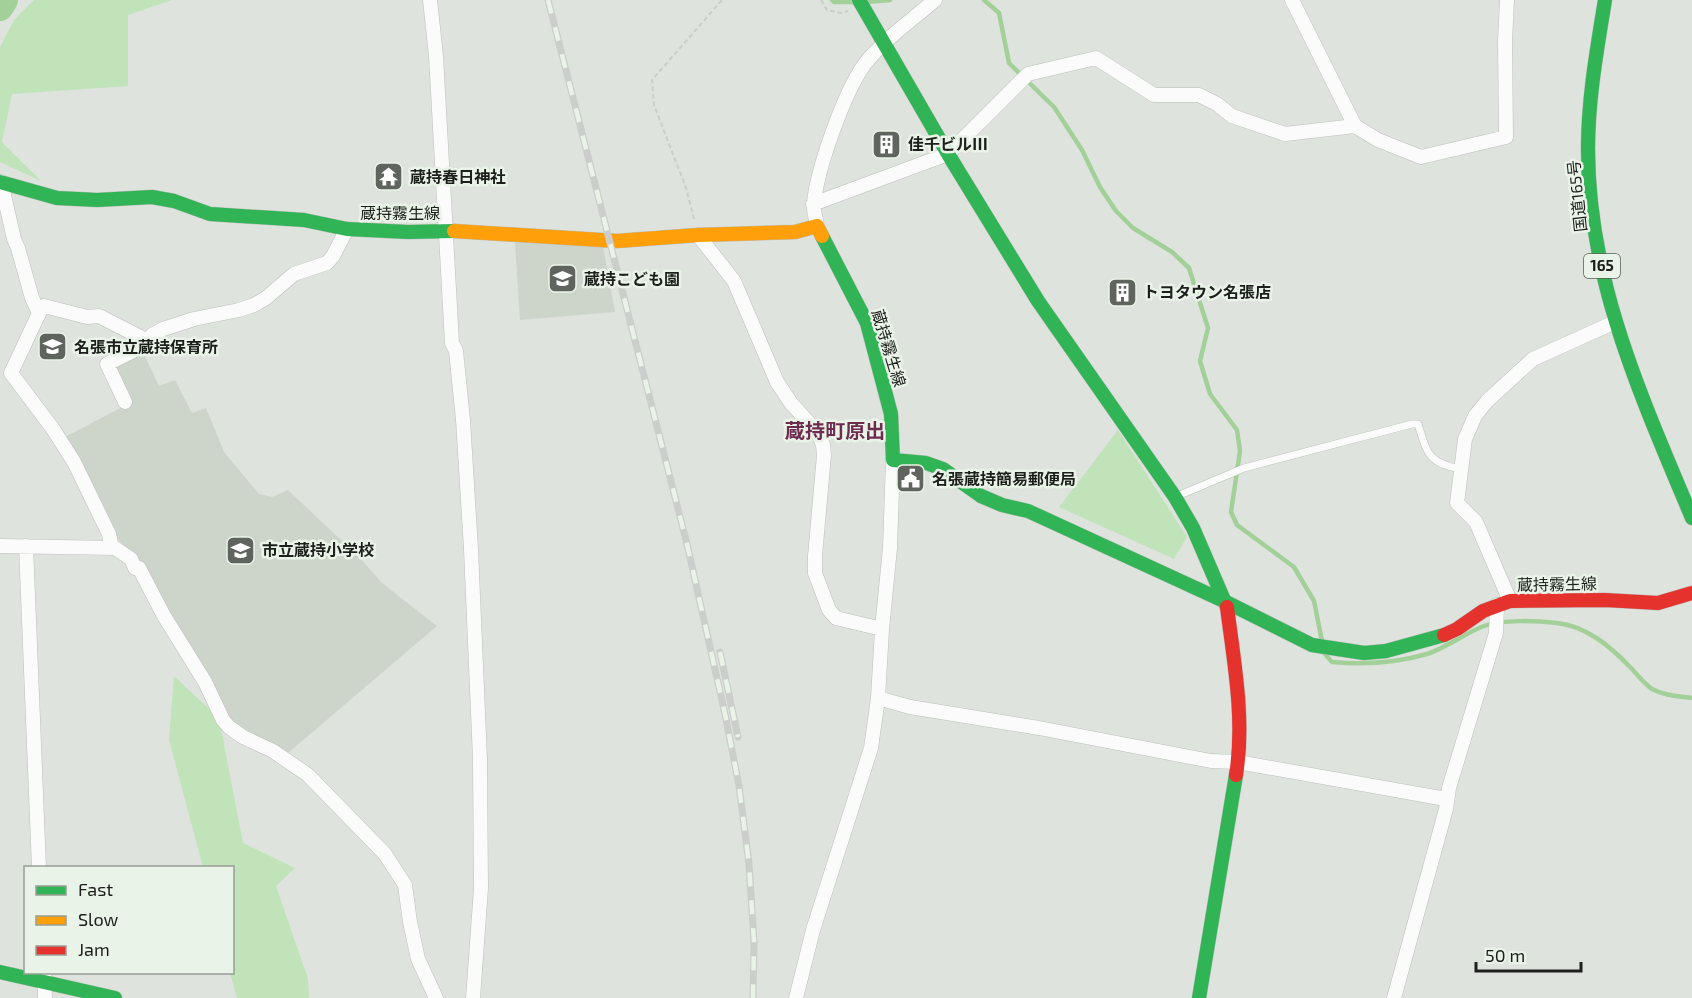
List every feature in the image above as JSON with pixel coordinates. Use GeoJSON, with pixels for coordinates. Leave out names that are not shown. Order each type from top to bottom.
{"type":"FeatureCollection","features":[{"type":"Feature","properties":{"kind":"main road","name":"国道165号"},"geometry":{"type":"LineString","coordinates":[[1605,0],[1594,70],[1589,170],[1603,274],[1615,322],[1639,391],[1692,518]]}},
{"type":"Feature","properties":{"kind":"main road"},"geometry":{"type":"LineString","coordinates":[[863,6],[948,154],[1038,301],[1175,497],[1193,528],[1226,602],[1238,696],[1238,762],[1199,998]]}},
{"type":"Feature","properties":{"kind":"main road","name":"蔵持霧生線"},"geometry":{"type":"LineString","coordinates":[[0,182],[57,198],[97,200],[152,197],[174,201],[210,214],[304,220],[347,230],[408,232],[445,230],[617,241],[698,235],[795,232],[818,226],[867,323],[891,414],[893,460],[926,463],[943,469],[981,496],[1002,505],[1028,511],[1226,602],[1312,645],[1338,650],[1386,651],[1440,637],[1457,629],[1483,611],[1504,603],[1605,600],[1658,603],[1692,593]]}},
{"type":"Feature","properties":{"kind":"main road"},"geometry":{"type":"LineString","coordinates":[[0,972],[44,977],[115,998]]}},
{"type":"Feature","properties":{"kind":"street"},"geometry":{"type":"LineString","coordinates":[[430,0],[436,56],[452,343],[456,351],[463,420],[471,549],[480,759],[481,888],[473,998]]}},
{"type":"Feature","properties":{"kind":"street"},"geometry":{"type":"LineString","coordinates":[[818,226],[813,204],[820,174],[846,97],[864,65],[885,43],[935,0]]}},
{"type":"Feature","properties":{"kind":"street"},"geometry":{"type":"LineString","coordinates":[[1292,0],[1355,126],[1378,140],[1421,157],[1506,137],[1507,0]]}},
{"type":"Feature","properties":{"kind":"street"},"geometry":{"type":"LineString","coordinates":[[813,204],[948,154],[1028,74],[1096,58],[1154,95],[1199,95],[1217,104],[1232,116],[1285,134],[1355,126]]}},
{"type":"Feature","properties":{"kind":"street"},"geometry":{"type":"LineString","coordinates":[[0,182],[14,239],[32,298],[39,313]]}},
{"type":"Feature","properties":{"kind":"street"},"geometry":{"type":"LineString","coordinates":[[125,402],[107,364],[145,345],[152,335],[177,323],[254,305],[266,298],[294,274],[327,263],[347,230]]}},
{"type":"Feature","properties":{"kind":"street"},"geometry":{"type":"LineString","coordinates":[[698,235],[734,281],[780,389],[821,438],[824,455],[815,567],[829,610],[836,618],[844,622],[882,629]]}},
{"type":"Feature","properties":{"kind":"street"},"geometry":{"type":"LineString","coordinates":[[112,548],[109,534],[74,462],[53,429],[11,373],[44,306],[87,316],[99,316],[148,341]]}},
{"type":"Feature","properties":{"kind":"street"},"geometry":{"type":"LineString","coordinates":[[1394,998],[1446,809],[1446,799],[1504,603],[1476,522],[1457,503],[1465,439],[1469,427],[1487,401],[1541,355],[1615,322]]}},
{"type":"Feature","properties":{"kind":"street"},"geometry":{"type":"LineString","coordinates":[[796,998],[813,930],[871,748],[879,698],[882,629],[890,548],[893,460]]}},
{"type":"Feature","properties":{"kind":"street"},"geometry":{"type":"LineString","coordinates":[[0,546],[112,548],[131,559],[135,568],[139,568],[164,616],[205,682],[223,720],[229,727],[243,737],[273,751],[308,774],[385,854],[405,885],[418,959],[436,998]]}},
{"type":"Feature","properties":{"kind":"street"},"geometry":{"type":"LineString","coordinates":[[26,546],[39,866]]}},
{"type":"Feature","properties":{"kind":"street"},"geometry":{"type":"LineString","coordinates":[[879,698],[910,707],[1039,728],[1211,761],[1238,762],[1446,799]]}},
{"type":"Feature","properties":{"kind":"street"},"geometry":{"type":"LineString","coordinates":[[44,977],[45,998]]}},
{"type":"Feature","properties":{"kind":"lane"},"geometry":{"type":"LineString","coordinates":[[1175,497],[1244,468],[1412,424],[1418,424],[1434,460],[1443,466],[1460,468]]}},
{"type":"Feature","properties":{"kind":"path"},"geometry":{"type":"LineString","coordinates":[[698,235],[686,188],[654,105],[652,80],[722,0]]}},
{"type":"Feature","properties":{"kind":"path"},"geometry":{"type":"LineString","coordinates":[[821,0],[827,10],[841,13],[863,6]]}},
{"type":"Feature","properties":{"kind":"shaded area","name":"蔵持こども園"},"geometry":{"type":"Polygon","coordinates":[[[515,242],[603,246],[615,312],[520,320],[515,242]]]}},
{"type":"Feature","properties":{"kind":"shaded area","name":"市立蔵持小学校"},"geometry":{"type":"Polygon","coordinates":[[[143,352],[159,386],[175,380],[192,413],[206,408],[224,452],[259,494],[272,497],[288,490],[360,558],[382,583],[437,626],[288,753],[230,721],[143,566],[134,553],[115,537],[63,438],[132,402],[114,364],[143,352]]]}},
{"type":"Feature","properties":{"kind":"green space"},"geometry":{"type":"Polygon","coordinates":[[[34,0],[172,0],[128,15],[128,86],[12,94],[2,142],[41,181],[0,162],[0,47],[14,20],[34,0]]]}},
{"type":"Feature","properties":{"kind":"green space"},"geometry":{"type":"Polygon","coordinates":[[[1118,430],[1187,537],[1174,559],[1059,507],[1118,430]]]}},
{"type":"Feature","properties":{"kind":"green space"},"geometry":{"type":"Polygon","coordinates":[[[174,676],[219,718],[243,843],[295,868],[276,886],[308,979],[309,998],[237,998],[230,974],[234,974],[234,866],[203,866],[169,740],[174,676]]]}},
{"type":"Feature","properties":{"kind":"waterway"},"geometry":{"type":"LineString","coordinates":[[0,8],[5,0]]}},
{"type":"Feature","properties":{"kind":"waterway"},"geometry":{"type":"LineString","coordinates":[[832,0],[834,2],[855,2]]}},
{"type":"Feature","properties":{"kind":"waterway"},"geometry":{"type":"LineString","coordinates":[[866,2],[890,0]]}},
{"type":"Feature","properties":{"kind":"waterway"},"geometry":{"type":"LineString","coordinates":[[984,0],[999,13],[1009,63],[1054,107],[1082,150],[1100,187],[1116,211],[1133,228],[1172,252],[1189,268],[1208,328],[1200,361],[1210,394],[1237,430],[1240,451],[1231,512],[1237,525],[1294,567],[1314,601],[1322,641]]}},
{"type":"Feature","properties":{"kind":"waterway"},"geometry":{"type":"LineString","coordinates":[[1324,653],[1332,662],[1392,661],[1427,654],[1477,629],[1500,622],[1557,623],[1578,628],[1597,638],[1652,689],[1692,698]]}},
{"type":"Feature","properties":{"kind":"railway"},"geometry":{"type":"LineString","coordinates":[[548,0],[687,544],[725,714],[739,786],[749,864],[754,942],[753,998]]}},
{"type":"Feature","properties":{"kind":"railway"},"geometry":{"type":"LineString","coordinates":[[720,652],[738,737]]}},
{"type":"Feature","properties":{"kind":"traffic: fast"},"geometry":{"type":"LineString","coordinates":[[859,0],[948,154],[1038,301],[1175,497],[1193,528],[1227,607]]}},
{"type":"Feature","properties":{"kind":"traffic: fast"},"geometry":{"type":"LineString","coordinates":[[1605,0],[1588,130],[1590,198],[1597,246],[1621,338],[1637,384],[1692,518]]}},
{"type":"Feature","properties":{"kind":"traffic: fast"},"geometry":{"type":"LineString","coordinates":[[0,182],[57,198],[97,200],[152,197],[174,201],[210,214],[304,220],[347,229],[408,232],[454,231]]}},
{"type":"Feature","properties":{"kind":"traffic: fast"},"geometry":{"type":"LineString","coordinates":[[822,236],[867,323],[891,414],[893,460],[926,463],[943,469],[981,496],[1002,505],[1028,511],[1226,602],[1312,645],[1364,653],[1386,651],[1444,635]]}},
{"type":"Feature","properties":{"kind":"traffic: fast"},"geometry":{"type":"LineString","coordinates":[[1199,998],[1236,775]]}},
{"type":"Feature","properties":{"kind":"traffic: fast"},"geometry":{"type":"LineString","coordinates":[[0,972],[115,998]]}},
{"type":"Feature","properties":{"kind":"traffic: slow"},"geometry":{"type":"LineString","coordinates":[[454,231],[617,241],[698,235],[795,232],[817,226],[822,236]]}},
{"type":"Feature","properties":{"kind":"traffic: jam"},"geometry":{"type":"LineString","coordinates":[[1444,635],[1483,611],[1510,601],[1605,600],[1658,603],[1692,593]]}},
{"type":"Feature","properties":{"kind":"traffic: jam"},"geometry":{"type":"LineString","coordinates":[[1227,607],[1239,712],[1236,775]]}},
{"type":"Feature","properties":{"kind":"place","name":"佳千ビルⅢ"},"geometry":{"type":"Point","coordinates":[887,144]}},
{"type":"Feature","properties":{"kind":"place","name":"蔵持春日神社"},"geometry":{"type":"Point","coordinates":[389,177]}},
{"type":"Feature","properties":{"kind":"place","name":"蔵持こども園"},"geometry":{"type":"Point","coordinates":[563,279]}},
{"type":"Feature","properties":{"kind":"place","name":"トヨタウン名張店"},"geometry":{"type":"Point","coordinates":[1122,292]}},
{"type":"Feature","properties":{"kind":"place","name":"名張市立蔵持保育所"},"geometry":{"type":"Point","coordinates":[53,347]}},
{"type":"Feature","properties":{"kind":"place","name":"名張蔵持簡易郵便局"},"geometry":{"type":"Point","coordinates":[911,479]}},
{"type":"Feature","properties":{"kind":"place","name":"市立蔵持小学校"},"geometry":{"type":"Point","coordinates":[241,550]}},
{"type":"Feature","properties":{"kind":"district","name":"蔵持町原出"},"geometry":{"type":"Point","coordinates":[835,431]}}]}
